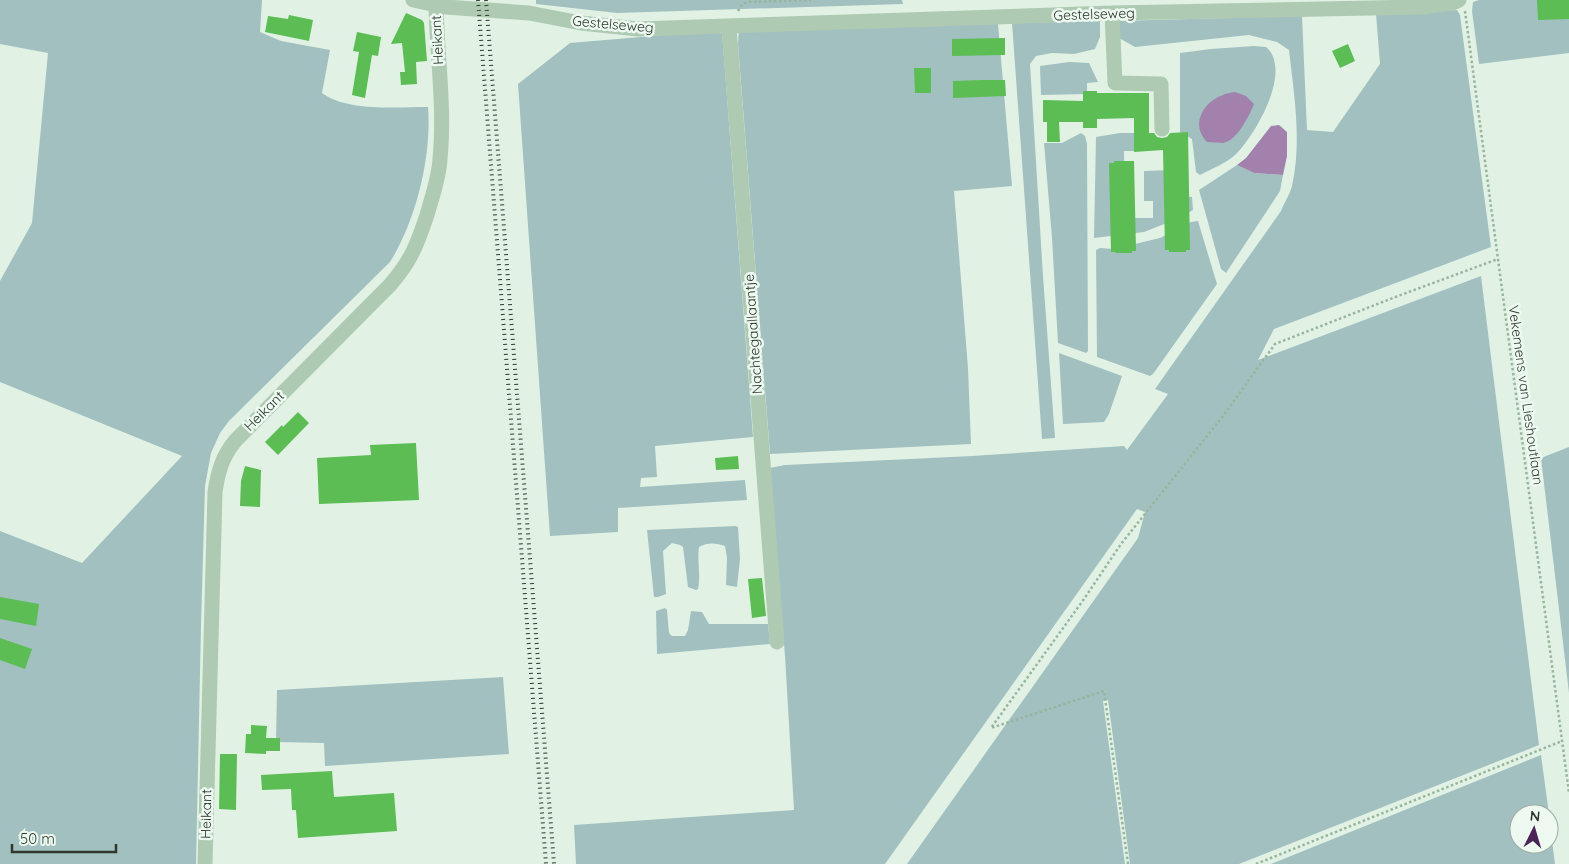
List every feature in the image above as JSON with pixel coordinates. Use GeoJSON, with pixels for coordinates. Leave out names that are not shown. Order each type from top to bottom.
{"type":"FeatureCollection","features":[{"type":"Feature","properties":{"kind":"street","name":"Gestelseweg"},"geometry":{"type":"LineString","coordinates":[[413,0],[466,9],[529,6],[581,23],[638,29],[1112,13],[1422,7],[1452,3],[1462,5]]}},
{"type":"Feature","properties":{"kind":"street","name":"Heikant"},"geometry":{"type":"LineString","coordinates":[[205,864],[214,492],[218,474],[223,456],[235,441],[390,285],[404,270],[414,253],[433,195],[440,160],[441,138],[436,5]]}},
{"type":"Feature","properties":{"kind":"street"},"geometry":{"type":"LineString","coordinates":[[1112,13],[1115,83],[1161,84],[1162,129]]}},
{"type":"Feature","properties":{"kind":"street","name":"Nachtegaallaantje"},"geometry":{"type":"LineString","coordinates":[[729,27],[777,642]]}},
{"type":"Feature","properties":{"kind":"path"},"geometry":{"type":"LineString","coordinates":[[729,27],[741,6],[748,2],[811,0]]}},
{"type":"Feature","properties":{"kind":"path","name":"Vekemens van Lieshoutlaan"},"geometry":{"type":"LineString","coordinates":[[1462,5],[1569,793]]}},
{"type":"Feature","properties":{"kind":"path"},"geometry":{"type":"LineString","coordinates":[[1128,864],[1104,690],[992,728],[1121,544],[1223,416],[1275,344],[1498,259]]}},
{"type":"Feature","properties":{"kind":"path"},"geometry":{"type":"LineString","coordinates":[[1256,864],[1562,740]]}},
{"type":"Feature","properties":{"kind":"shaded area"},"geometry":{"type":"Polygon","coordinates":[[[0,0],[262,0],[260,32],[281,41],[330,50],[322,93],[333,99],[359,106],[388,108],[428,107],[429,126],[425,167],[420,188],[415,208],[390,262],[229,421],[220,433],[211,453],[205,486],[196,864],[0,864],[0,531],[82,563],[182,456],[0,382],[0,281],[32,223],[48,53],[0,44],[0,0]]]}},
{"type":"Feature","properties":{"kind":"shaded area"},"geometry":{"type":"Polygon","coordinates":[[[536,0],[902,0],[903,4],[617,13],[536,4],[536,0]]]}},
{"type":"Feature","properties":{"kind":"shaded area"},"geometry":{"type":"Polygon","coordinates":[[[1479,0],[1569,0],[1569,53],[1479,64],[1472,11],[1473,2],[1479,0]]]}},
{"type":"Feature","properties":{"kind":"shaded area"},"geometry":{"type":"Polygon","coordinates":[[[1457,10],[1460,15],[1491,247],[1274,329],[1258,360],[1481,276],[1539,745],[1239,864],[1130,864],[1108,700],[1103,701],[1125,864],[907,864],[1138,538],[1145,512],[1137,509],[885,864],[576,864],[574,825],[794,810],[785,656],[770,468],[785,465],[1124,446],[1127,450],[1168,394],[1155,389],[1281,211],[1291,189],[1295,169],[1297,135],[1289,50],[1277,42],[1249,35],[1135,47],[1119,38],[1116,21],[1302,16],[1307,130],[1333,132],[1380,64],[1376,14],[1457,10]]]}},
{"type":"Feature","properties":{"kind":"shaded area"},"geometry":{"type":"Polygon","coordinates":[[[1100,21],[1100,37],[1095,49],[1074,54],[1052,53],[1036,56],[1030,64],[1055,438],[1042,439],[1012,23],[1100,21]]]}},
{"type":"Feature","properties":{"kind":"shaded area"},"geometry":{"type":"Polygon","coordinates":[[[998,24],[1012,186],[954,191],[968,368],[971,444],[770,454],[738,44],[739,28],[998,24]]]}},
{"type":"Feature","properties":{"kind":"shaded area"},"geometry":{"type":"Polygon","coordinates":[[[722,31],[753,437],[655,446],[657,477],[641,478],[640,487],[745,480],[747,500],[618,508],[618,532],[550,536],[518,84],[570,43],[722,31]]]}},
{"type":"Feature","properties":{"kind":"shaded area"},"geometry":{"type":"Polygon","coordinates":[[[1254,46],[1266,47],[1273,57],[1276,71],[1269,102],[1253,132],[1236,154],[1224,163],[1200,175],[1196,172],[1192,139],[1180,132],[1180,53],[1254,46]]]}},
{"type":"Feature","properties":{"kind":"shaded area"},"geometry":{"type":"Polygon","coordinates":[[[1069,62],[1089,63],[1098,82],[1087,83],[1087,94],[1041,95],[1040,66],[1069,62]]]}},
{"type":"Feature","properties":{"kind":"shaded area"},"geometry":{"type":"Polygon","coordinates":[[[1235,92],[1246,96],[1254,104],[1246,121],[1238,133],[1228,141],[1223,143],[1207,142],[1200,128],[1201,115],[1205,108],[1216,98],[1235,92]]]}},
{"type":"Feature","properties":{"kind":"shaded area"},"geometry":{"type":"Polygon","coordinates":[[[1279,125],[1287,132],[1287,156],[1283,175],[1254,173],[1237,165],[1246,158],[1271,126],[1279,125]]]}},
{"type":"Feature","properties":{"kind":"shaded area"},"geometry":{"type":"Polygon","coordinates":[[[1081,133],[1085,136],[1087,144],[1088,351],[1086,353],[1058,343],[1044,143],[1062,143],[1081,133]]]}},
{"type":"Feature","properties":{"kind":"shaded area"},"geometry":{"type":"Polygon","coordinates":[[[1134,133],[1135,151],[1124,151],[1125,218],[1153,218],[1153,201],[1144,201],[1144,171],[1174,170],[1168,196],[1192,197],[1193,210],[1177,219],[1144,232],[1094,238],[1096,137],[1134,133]]]}},
{"type":"Feature","properties":{"kind":"shaded area"},"geometry":{"type":"Polygon","coordinates":[[[1237,165],[1254,173],[1283,175],[1280,191],[1226,273],[1221,269],[1199,190],[1237,165]]]}},
{"type":"Feature","properties":{"kind":"shaded area"},"geometry":{"type":"Polygon","coordinates":[[[1198,221],[1217,284],[1153,374],[1150,376],[1097,357],[1096,250],[1100,248],[1114,249],[1160,238],[1191,222],[1198,221]]]}},
{"type":"Feature","properties":{"kind":"shaded area"},"geometry":{"type":"Polygon","coordinates":[[[1059,353],[1122,376],[1109,414],[1104,422],[1063,424],[1059,353]]]}},
{"type":"Feature","properties":{"kind":"shaded area"},"geometry":{"type":"Polygon","coordinates":[[[1569,447],[1569,693],[1541,458],[1569,447]]]}},
{"type":"Feature","properties":{"kind":"shaded area"},"geometry":{"type":"Polygon","coordinates":[[[738,527],[740,559],[737,587],[726,585],[727,558],[725,546],[706,544],[699,547],[698,589],[688,587],[683,547],[672,543],[663,551],[666,594],[654,597],[647,530],[738,527]]]}},
{"type":"Feature","properties":{"kind":"shaded area"},"geometry":{"type":"Polygon","coordinates":[[[665,608],[667,610],[669,633],[672,636],[685,636],[688,630],[691,611],[702,612],[709,624],[768,624],[770,644],[657,654],[656,611],[665,608]]]}},
{"type":"Feature","properties":{"kind":"shaded area"},"geometry":{"type":"Polygon","coordinates":[[[503,677],[509,754],[325,766],[324,743],[276,742],[277,690],[503,677]]]}},
{"type":"Feature","properties":{"kind":"shaded area"},"geometry":{"type":"Polygon","coordinates":[[[1541,755],[1548,804],[1509,804],[1509,854],[1554,854],[1555,864],[1271,864],[1541,755]]]}},
{"type":"Feature","properties":{"kind":"building"},"geometry":{"type":"Polygon","coordinates":[[[1537,0],[1569,0],[1569,19],[1538,20],[1537,0]]]}},
{"type":"Feature","properties":{"kind":"building"},"geometry":{"type":"Polygon","coordinates":[[[406,13],[422,20],[424,23],[427,61],[416,62],[417,84],[401,85],[400,72],[405,72],[402,43],[391,44],[406,13]]]}},
{"type":"Feature","properties":{"kind":"building"},"geometry":{"type":"Polygon","coordinates":[[[289,15],[313,20],[309,41],[265,32],[268,16],[288,19],[289,15]]]}},
{"type":"Feature","properties":{"kind":"building"},"geometry":{"type":"Polygon","coordinates":[[[357,32],[381,37],[378,56],[372,55],[365,98],[352,95],[359,52],[353,51],[357,32]]]}},
{"type":"Feature","properties":{"kind":"building"},"geometry":{"type":"Polygon","coordinates":[[[1005,38],[1005,55],[952,56],[952,39],[1005,38]]]}},
{"type":"Feature","properties":{"kind":"building"},"geometry":{"type":"Polygon","coordinates":[[[1348,44],[1355,61],[1340,68],[1332,51],[1348,44]]]}},
{"type":"Feature","properties":{"kind":"building"},"geometry":{"type":"Polygon","coordinates":[[[914,68],[931,68],[931,93],[915,93],[914,68]]]}},
{"type":"Feature","properties":{"kind":"building"},"geometry":{"type":"Polygon","coordinates":[[[1005,80],[1006,96],[953,98],[953,81],[1005,80]]]}},
{"type":"Feature","properties":{"kind":"building"},"geometry":{"type":"Polygon","coordinates":[[[1083,91],[1097,91],[1097,93],[1149,93],[1149,133],[1154,133],[1157,137],[1162,138],[1167,137],[1170,133],[1188,132],[1190,250],[1186,250],[1186,252],[1169,252],[1169,250],[1165,250],[1163,150],[1134,152],[1134,118],[1097,119],[1097,128],[1083,128],[1083,122],[1059,122],[1060,142],[1047,142],[1047,122],[1043,122],[1043,100],[1083,101],[1083,91]]]}},
{"type":"Feature","properties":{"kind":"building"},"geometry":{"type":"Polygon","coordinates":[[[1114,161],[1134,161],[1136,251],[1132,251],[1132,253],[1111,252],[1109,163],[1114,163],[1114,161]]]}},
{"type":"Feature","properties":{"kind":"building"},"geometry":{"type":"Polygon","coordinates":[[[298,412],[309,423],[278,455],[265,442],[298,412]]]}},
{"type":"Feature","properties":{"kind":"building"},"geometry":{"type":"Polygon","coordinates":[[[416,443],[419,500],[319,504],[317,458],[371,455],[370,445],[416,443]]]}},
{"type":"Feature","properties":{"kind":"building"},"geometry":{"type":"Polygon","coordinates":[[[738,456],[739,469],[716,470],[715,458],[738,456]]]}},
{"type":"Feature","properties":{"kind":"building"},"geometry":{"type":"Polygon","coordinates":[[[245,466],[261,470],[260,507],[240,506],[241,481],[245,466]]]}},
{"type":"Feature","properties":{"kind":"building"},"geometry":{"type":"Polygon","coordinates":[[[762,578],[766,616],[752,618],[748,579],[762,578]]]}},
{"type":"Feature","properties":{"kind":"building"},"geometry":{"type":"Polygon","coordinates":[[[0,597],[39,604],[36,626],[0,619],[0,597]]]}},
{"type":"Feature","properties":{"kind":"building"},"geometry":{"type":"Polygon","coordinates":[[[0,638],[32,649],[25,669],[0,660],[0,638]]]}},
{"type":"Feature","properties":{"kind":"building"},"geometry":{"type":"Polygon","coordinates":[[[251,725],[267,726],[266,738],[280,738],[280,751],[266,751],[266,754],[245,753],[246,734],[251,734],[251,725]]]}},
{"type":"Feature","properties":{"kind":"building"},"geometry":{"type":"Polygon","coordinates":[[[220,754],[237,754],[236,810],[219,809],[220,754]]]}},
{"type":"Feature","properties":{"kind":"building"},"geometry":{"type":"Polygon","coordinates":[[[332,771],[334,797],[394,793],[397,831],[298,838],[296,810],[292,810],[291,789],[262,790],[261,775],[332,771]]]}},
{"type":"Feature","properties":{"kind":"railway"},"geometry":{"type":"LineString","coordinates":[[478,0],[546,864]]}},
{"type":"Feature","properties":{"kind":"railway"},"geometry":{"type":"LineString","coordinates":[[486,0],[554,864]]}}]}
